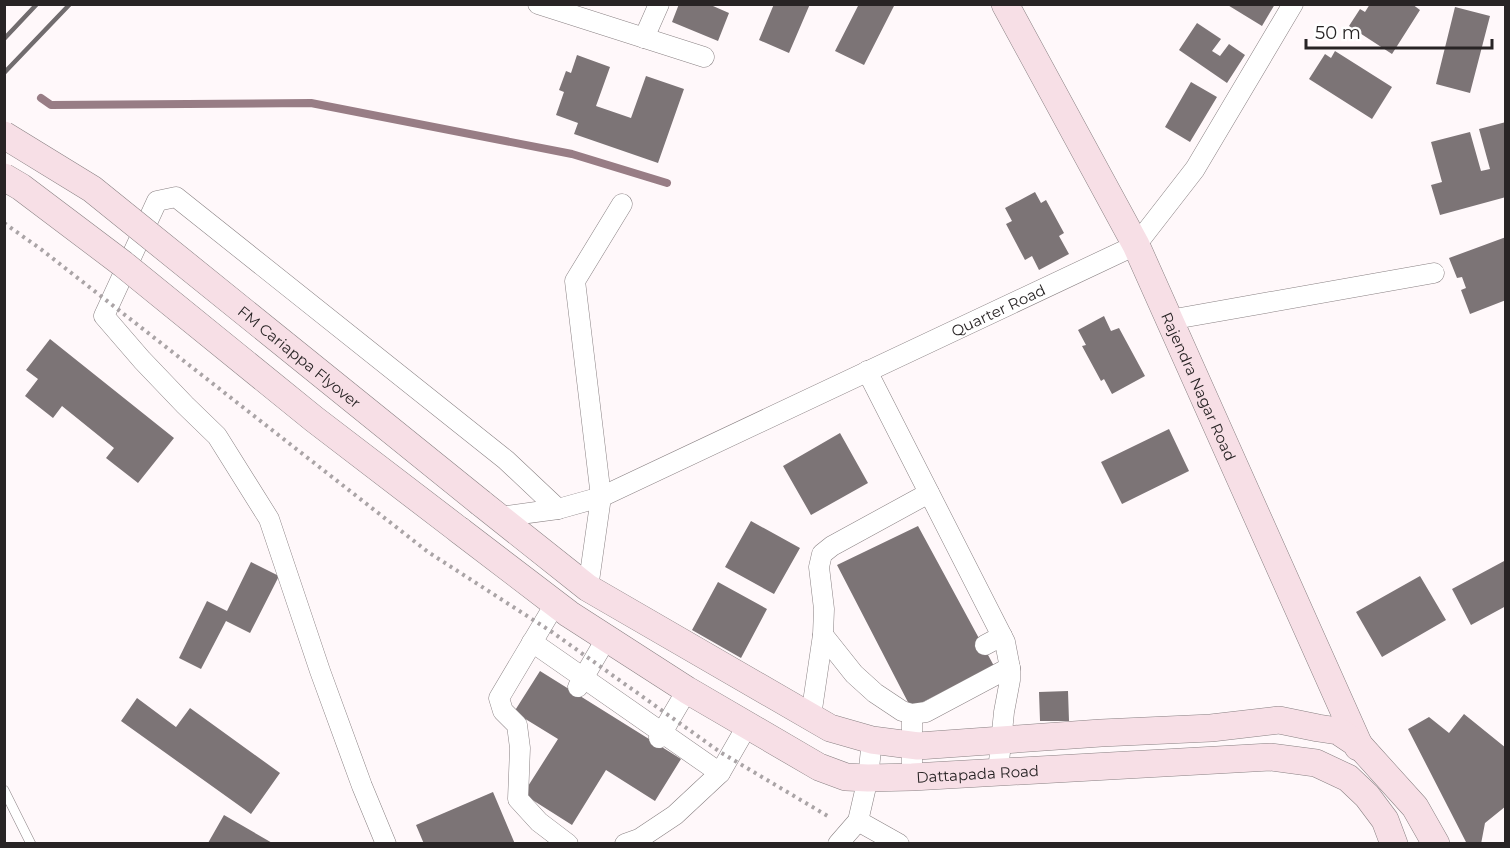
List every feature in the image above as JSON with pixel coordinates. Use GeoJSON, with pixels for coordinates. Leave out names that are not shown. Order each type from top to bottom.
{"type":"FeatureCollection","features":[{"type":"Feature","properties":{"kind":"main road","name":"Rajendra Nagar Road"},"geometry":{"type":"LineString","coordinates":[[1005,4],[1136,245],[1359,745]]}},
{"type":"Feature","properties":{"kind":"main road","name":"FM Cariappa Flyover"},"geometry":{"type":"LineString","coordinates":[[4,135],[92,189],[588,588]]}},
{"type":"Feature","properties":{"kind":"main road"},"geometry":{"type":"LineString","coordinates":[[4,177],[21,187],[123,264],[314,419],[562,609]]}},
{"type":"Feature","properties":{"kind":"main road"},"geometry":{"type":"LineString","coordinates":[[588,588],[820,722],[872,740],[918,746],[1211,728],[1279,720],[1338,731],[1359,745],[1415,807],[1436,843]]}},
{"type":"Feature","properties":{"kind":"main road","name":"Dattapada Road"},"geometry":{"type":"LineString","coordinates":[[562,609],[606,639],[747,726],[819,767],[846,777],[912,777],[1270,757],[1316,763],[1348,778],[1385,820],[1394,843]]}},
{"type":"Feature","properties":{"kind":"main road"},"geometry":{"type":"LineString","coordinates":[[1348,778],[1359,745]]}},
{"type":"Feature","properties":{"kind":"street"},"geometry":{"type":"LineString","coordinates":[[538,4],[704,57]]}},
{"type":"Feature","properties":{"kind":"street"},"geometry":{"type":"LineString","coordinates":[[644,38],[659,4]]}},
{"type":"Feature","properties":{"kind":"street","name":"Quarter Road"},"geometry":{"type":"LineString","coordinates":[[490,510],[558,509],[601,497],[1136,245],[1195,169],[1293,4]]}},
{"type":"Feature","properties":{"kind":"street"},"geometry":{"type":"LineString","coordinates":[[386,843],[350,755],[269,519],[217,436],[170,390],[104,316],[157,201],[176,197],[506,460],[558,509]]}},
{"type":"Feature","properties":{"kind":"street"},"geometry":{"type":"LineString","coordinates":[[588,588],[601,497],[575,281],[622,204]]}},
{"type":"Feature","properties":{"kind":"street"},"geometry":{"type":"LineString","coordinates":[[1169,320],[1434,273]]}},
{"type":"Feature","properties":{"kind":"street"},"geometry":{"type":"LineString","coordinates":[[867,371],[929,493],[993,641],[1005,642],[1010,680],[1004,712],[998,772]]}},
{"type":"Feature","properties":{"kind":"street"},"geometry":{"type":"LineString","coordinates":[[820,722],[824,609],[819,567],[822,554],[832,546],[929,493]]}},
{"type":"Feature","properties":{"kind":"street"},"geometry":{"type":"LineString","coordinates":[[562,609],[532,642],[499,698],[503,711],[517,725],[520,748],[518,799],[538,822],[568,843]]}},
{"type":"Feature","properties":{"kind":"street"},"geometry":{"type":"LineString","coordinates":[[823,635],[861,681],[902,711],[912,714],[926,712],[1010,668]]}},
{"type":"Feature","properties":{"kind":"street"},"geometry":{"type":"LineString","coordinates":[[581,682],[606,639]]}},
{"type":"Feature","properties":{"kind":"street"},"geometry":{"type":"LineString","coordinates":[[532,642],[581,682],[720,773]]}},
{"type":"Feature","properties":{"kind":"street"},"geometry":{"type":"LineString","coordinates":[[661,735],[687,690]]}},
{"type":"Feature","properties":{"kind":"street"},"geometry":{"type":"LineString","coordinates":[[912,714],[912,777]]}},
{"type":"Feature","properties":{"kind":"street"},"geometry":{"type":"LineString","coordinates":[[625,843],[639,839],[675,815],[720,773],[747,726]]}},
{"type":"Feature","properties":{"kind":"street"},"geometry":{"type":"LineString","coordinates":[[838,843],[858,821],[868,778],[872,740]]}},
{"type":"Feature","properties":{"kind":"street"},"geometry":{"type":"LineString","coordinates":[[858,821],[899,843]]}},
{"type":"Feature","properties":{"kind":"lane"},"geometry":{"type":"LineString","coordinates":[[4,790],[31,843]]}},
{"type":"Feature","properties":{"kind":"building"},"geometry":{"type":"Polygon","coordinates":[[[679,4],[713,4],[729,13],[718,41],[672,22],[679,4]]]}},
{"type":"Feature","properties":{"kind":"building"},"geometry":{"type":"Polygon","coordinates":[[[774,4],[810,4],[789,53],[759,40],[774,4]]]}},
{"type":"Feature","properties":{"kind":"building"},"geometry":{"type":"Polygon","coordinates":[[[859,4],[895,4],[864,65],[835,51],[859,4]]]}},
{"type":"Feature","properties":{"kind":"building"},"geometry":{"type":"Polygon","coordinates":[[[1226,4],[1275,4],[1262,26],[1226,4]]]}},
{"type":"Feature","properties":{"kind":"building"},"geometry":{"type":"Polygon","coordinates":[[[1370,4],[1412,4],[1420,10],[1392,54],[1349,26],[1360,9],[1365,12],[1370,4]]]}},
{"type":"Feature","properties":{"kind":"building"},"geometry":{"type":"Polygon","coordinates":[[[1455,7],[1490,16],[1470,93],[1436,84],[1455,7]]]}},
{"type":"Feature","properties":{"kind":"building"},"geometry":{"type":"Polygon","coordinates":[[[1197,23],[1221,39],[1212,51],[1220,56],[1229,44],[1245,55],[1227,83],[1179,50],[1197,23]]]}},
{"type":"Feature","properties":{"kind":"building"},"geometry":{"type":"Polygon","coordinates":[[[1335,51],[1392,87],[1372,119],[1309,79],[1325,54],[1331,58],[1335,51]]]}},
{"type":"Feature","properties":{"kind":"building"},"geometry":{"type":"Polygon","coordinates":[[[577,55],[610,67],[596,106],[631,118],[646,76],[684,89],[658,163],[574,134],[578,123],[556,115],[564,92],[559,90],[566,71],[571,73],[577,55]]]}},
{"type":"Feature","properties":{"kind":"building"},"geometry":{"type":"Polygon","coordinates":[[[1191,82],[1217,97],[1190,142],[1165,127],[1191,82]]]}},
{"type":"Feature","properties":{"kind":"building"},"geometry":{"type":"Polygon","coordinates":[[[1506,122],[1506,197],[1440,215],[1431,185],[1442,182],[1431,142],[1470,132],[1481,171],[1490,169],[1479,129],[1506,122]]]}},
{"type":"Feature","properties":{"kind":"building"},"geometry":{"type":"Polygon","coordinates":[[[1035,192],[1041,203],[1046,200],[1064,233],[1059,236],[1069,254],[1039,270],[1032,256],[1025,260],[1006,224],[1012,221],[1005,208],[1035,192]]]}},
{"type":"Feature","properties":{"kind":"building"},"geometry":{"type":"Polygon","coordinates":[[[1506,237],[1506,300],[1470,314],[1461,290],[1466,288],[1462,277],[1457,278],[1449,258],[1506,237]]]}},
{"type":"Feature","properties":{"kind":"building"},"geometry":{"type":"Polygon","coordinates":[[[1104,316],[1111,331],[1119,328],[1145,376],[1112,394],[1104,379],[1101,381],[1082,346],[1086,345],[1078,330],[1104,316]]]}},
{"type":"Feature","properties":{"kind":"building"},"geometry":{"type":"Polygon","coordinates":[[[50,339],[174,438],[138,483],[106,458],[114,448],[62,406],[53,418],[25,396],[38,379],[26,370],[50,339]]]}},
{"type":"Feature","properties":{"kind":"building"},"geometry":{"type":"Polygon","coordinates":[[[1169,429],[1189,471],[1122,504],[1101,462],[1169,429]]]}},
{"type":"Feature","properties":{"kind":"building"},"geometry":{"type":"Polygon","coordinates":[[[840,433],[868,483],[811,515],[783,466],[840,433]]]}},
{"type":"Feature","properties":{"kind":"building"},"geometry":{"type":"Polygon","coordinates":[[[751,521],[800,548],[774,594],[725,567],[751,521]]]}},
{"type":"Feature","properties":{"kind":"building"},"geometry":{"type":"Polygon","coordinates":[[[918,526],[994,666],[911,708],[837,565],[918,526]]]}},
{"type":"Feature","properties":{"kind":"building"},"geometry":{"type":"Polygon","coordinates":[[[1506,560],[1506,606],[1471,625],[1452,589],[1506,560]]]}},
{"type":"Feature","properties":{"kind":"building"},"geometry":{"type":"Polygon","coordinates":[[[251,562],[279,576],[250,633],[226,621],[201,669],[179,658],[207,601],[227,611],[251,562]]]}},
{"type":"Feature","properties":{"kind":"building"},"geometry":{"type":"Polygon","coordinates":[[[1420,576],[1446,620],[1382,657],[1356,612],[1420,576]]]}},
{"type":"Feature","properties":{"kind":"building"},"geometry":{"type":"Polygon","coordinates":[[[718,582],[767,609],[741,658],[692,630],[718,582]]]}},
{"type":"Feature","properties":{"kind":"building"},"geometry":{"type":"Polygon","coordinates":[[[540,671],[681,759],[655,801],[606,770],[572,825],[523,794],[558,739],[514,712],[540,671]]]}},
{"type":"Feature","properties":{"kind":"building"},"geometry":{"type":"Polygon","coordinates":[[[1068,691],[1069,721],[1040,721],[1039,692],[1068,691]]]}},
{"type":"Feature","properties":{"kind":"building"},"geometry":{"type":"Polygon","coordinates":[[[137,698],[176,727],[190,708],[280,773],[251,814],[121,721],[137,698]]]}},
{"type":"Feature","properties":{"kind":"building"},"geometry":{"type":"Polygon","coordinates":[[[1464,714],[1506,748],[1506,806],[1485,823],[1481,844],[1467,844],[1408,729],[1429,717],[1449,733],[1464,714]]]}},
{"type":"Feature","properties":{"kind":"building"},"geometry":{"type":"Polygon","coordinates":[[[493,792],[515,844],[424,844],[416,825],[493,792]]]}},
{"type":"Feature","properties":{"kind":"building"},"geometry":{"type":"Polygon","coordinates":[[[224,815],[274,844],[208,843],[224,815]]]}},
{"type":"Feature","properties":{"kind":"waterway"},"geometry":{"type":"LineString","coordinates":[[41,98],[51,105],[311,103],[572,154],[667,183]]}},
{"type":"Feature","properties":{"kind":"railway"},"geometry":{"type":"LineString","coordinates":[[4,39],[37,4]]}},
{"type":"Feature","properties":{"kind":"railway"},"geometry":{"type":"LineString","coordinates":[[4,73],[70,4]]}}]}
